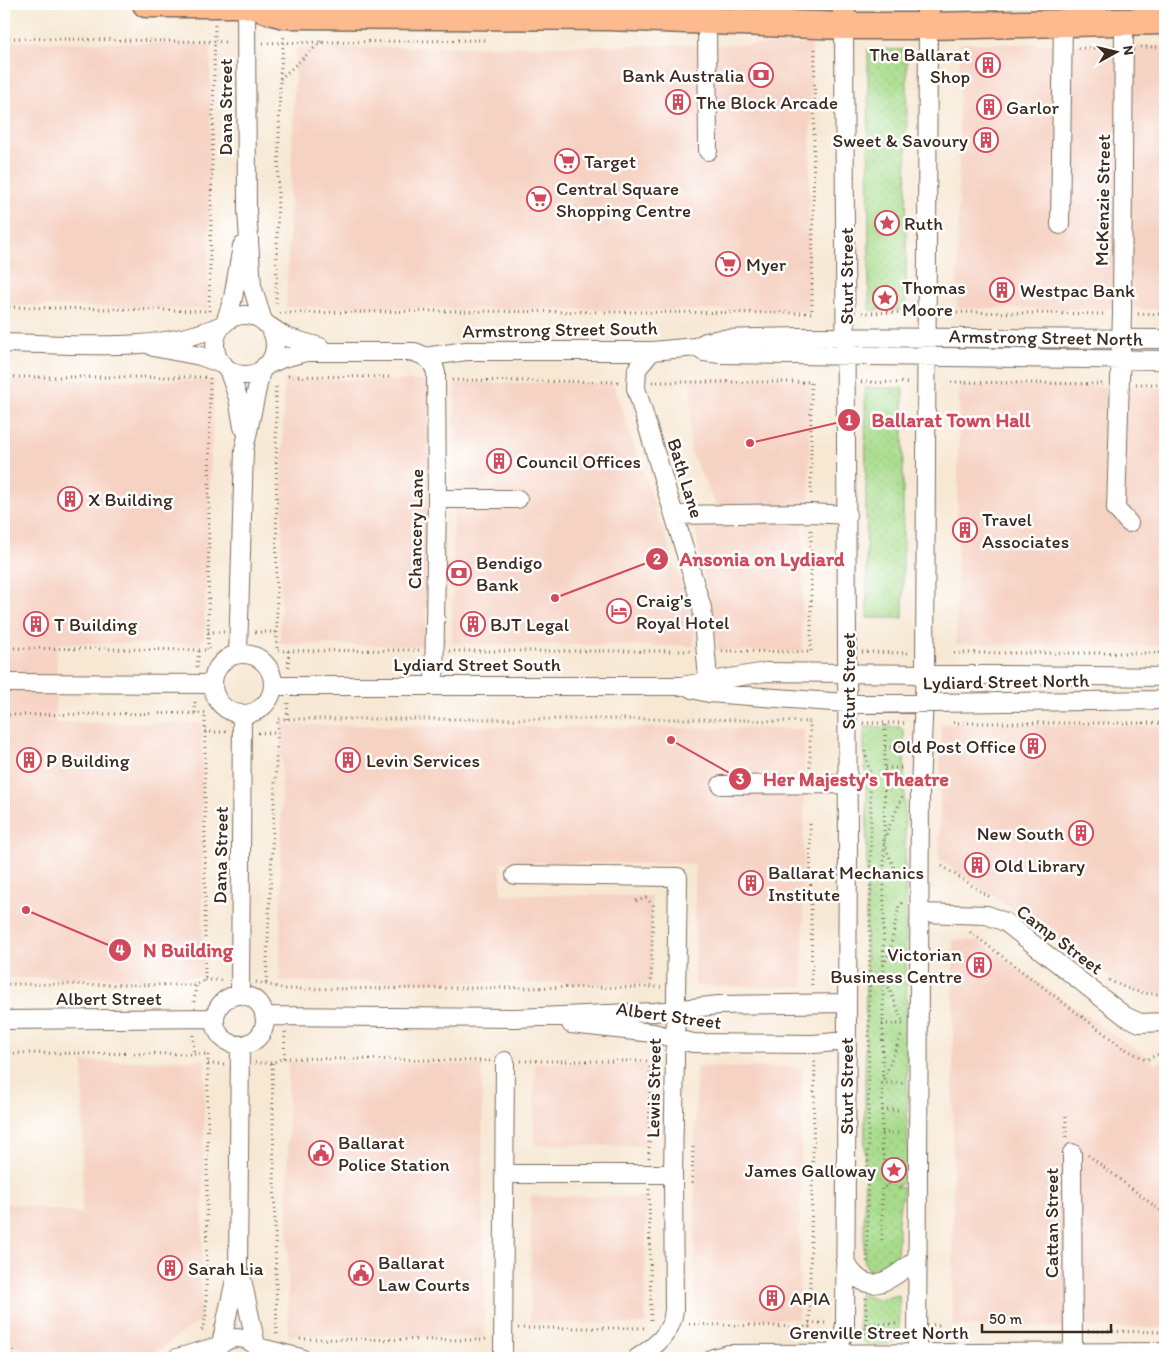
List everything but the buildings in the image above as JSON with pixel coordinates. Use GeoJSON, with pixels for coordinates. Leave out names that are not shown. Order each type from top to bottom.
{"type":"FeatureCollection","features":[{"type":"Feature","properties":{"kind":"highway"},"geometry":{"type":"LineString","coordinates":[[146,4],[247,4],[284,15],[608,17],[707,20],[844,15],[928,15],[1063,23],[1165,21]]}},
{"type":"Feature","properties":{"kind":"street","name":"Dana Street"},"geometry":{"type":"LineString","coordinates":[[247,4],[247,210],[252,286],[268,319]]}},
{"type":"Feature","properties":{"kind":"street","name":"Sturt Street"},"geometry":{"type":"LineString","coordinates":[[831,1354],[843,1338],[845,1260],[848,672],[844,15]]}},
{"type":"Feature","properties":{"kind":"street"},"geometry":{"type":"LineString","coordinates":[[916,1356],[921,912],[920,788],[925,673],[928,15]]}},
{"type":"Feature","properties":{"kind":"street"},"geometry":{"type":"LineString","coordinates":[[707,20],[708,151]]}},
{"type":"Feature","properties":{"kind":"street","name":"McKenzie Street"},"geometry":{"type":"LineString","coordinates":[[1124,21],[1122,314],[1119,338],[1116,509],[1129,523]]}},
{"type":"Feature","properties":{"kind":"street"},"geometry":{"type":"LineString","coordinates":[[1060,224],[1063,23]]}},
{"type":"Feature","properties":{"kind":"street","name":"Dana Street"},"geometry":{"type":"LineString","coordinates":[[224,324],[234,298],[247,210]]}},
{"type":"Feature","properties":{"kind":"street"},"geometry":{"type":"LineString","coordinates":[[238,654],[244,450],[240,407],[226,367],[219,358],[215,346],[218,333],[224,324],[233,317],[244,315],[268,319],[275,345],[272,357],[263,368],[244,450]]}},
{"type":"Feature","properties":{"kind":"street","name":"Armstrong Street South"},"geometry":{"type":"LineString","coordinates":[[268,319],[292,340],[339,352]]}},
{"type":"Feature","properties":{"kind":"street"},"geometry":{"type":"LineString","coordinates":[[4,343],[133,344],[181,338],[224,324]]}},
{"type":"Feature","properties":{"kind":"street","name":"Armstrong Street South"},"geometry":{"type":"LineString","coordinates":[[263,368],[300,353],[418,354],[466,351],[652,351],[696,347],[706,342],[720,339],[926,338]]}},
{"type":"Feature","properties":{"kind":"street","name":"Armstrong Street North"},"geometry":{"type":"LineString","coordinates":[[926,338],[1165,339]]}},
{"type":"Feature","properties":{"kind":"street"},"geometry":{"type":"LineString","coordinates":[[133,344],[200,356],[244,374],[263,368]]}},
{"type":"Feature","properties":{"kind":"street","name":"Armstrong Street South"},"geometry":{"type":"LineString","coordinates":[[696,347],[704,352],[720,354],[926,357]]}},
{"type":"Feature","properties":{"kind":"street","name":"Bath Lane"},"geometry":{"type":"LineString","coordinates":[[652,351],[637,369],[635,382],[702,608],[709,687]]}},
{"type":"Feature","properties":{"kind":"street"},"geometry":{"type":"LineString","coordinates":[[418,354],[433,364],[443,376]]}},
{"type":"Feature","properties":{"kind":"street","name":"Armstrong Street North"},"geometry":{"type":"LineString","coordinates":[[926,357],[1165,360]]}},
{"type":"Feature","properties":{"kind":"street","name":"Chancery Lane"},"geometry":{"type":"LineString","coordinates":[[434,686],[443,376]]}},
{"type":"Feature","properties":{"kind":"street"},"geometry":{"type":"LineString","coordinates":[[438,499],[518,499]]}},
{"type":"Feature","properties":{"kind":"street"},"geometry":{"type":"LineString","coordinates":[[675,515],[811,513],[847,515]]}},
{"type":"Feature","properties":{"kind":"street"},"geometry":{"type":"LineString","coordinates":[[238,654],[252,655],[263,661],[271,672],[273,686],[270,697],[263,706],[254,712],[242,714],[231,712],[221,705],[215,696],[212,684],[214,674],[220,664],[228,657],[238,654]]}},
{"type":"Feature","properties":{"kind":"street","name":"Lydiard Street South"},"geometry":{"type":"LineString","coordinates":[[709,687],[758,672],[848,672]]}},
{"type":"Feature","properties":{"kind":"street","name":"Lydiard Street North"},"geometry":{"type":"LineString","coordinates":[[848,672],[1165,677]]}},
{"type":"Feature","properties":{"kind":"street"},"geometry":{"type":"LineString","coordinates":[[4,683],[212,684]]}},
{"type":"Feature","properties":{"kind":"street","name":"Lydiard Street South"},"geometry":{"type":"LineString","coordinates":[[273,686],[681,686],[709,687],[848,703]]}},
{"type":"Feature","properties":{"kind":"street","name":"Lydiard Street North"},"geometry":{"type":"LineString","coordinates":[[848,703],[924,704],[1165,700]]}},
{"type":"Feature","properties":{"kind":"street","name":"Dana Street"},"geometry":{"type":"LineString","coordinates":[[240,995],[242,714]]}},
{"type":"Feature","properties":{"kind":"street"},"geometry":{"type":"LineString","coordinates":[[721,785],[848,784]]}},
{"type":"Feature","properties":{"kind":"street","name":"Lewis Street"},"geometry":{"type":"LineString","coordinates":[[515,875],[678,877],[673,1174],[674,1316],[662,1338],[637,1358]]}},
{"type":"Feature","properties":{"kind":"street","name":"Camp Street"},"geometry":{"type":"LineString","coordinates":[[921,912],[986,915],[1005,922],[1126,1016],[1140,1022],[1165,1022]]}},
{"type":"Feature","properties":{"kind":"street"},"geometry":{"type":"LineString","coordinates":[[240,995],[247,996],[257,1002],[264,1016],[261,1033],[255,1040],[240,1045],[223,1039],[215,1026],[217,1010],[224,1001],[240,995]]}},
{"type":"Feature","properties":{"kind":"street","name":"Albert Street"},"geometry":{"type":"LineString","coordinates":[[264,1016],[516,1018],[675,1010],[719,1005],[846,1003]]}},
{"type":"Feature","properties":{"kind":"street","name":"Albert Street"},"geometry":{"type":"LineString","coordinates":[[4,1020],[215,1018]]}},
{"type":"Feature","properties":{"kind":"street","name":"Albert Street"},"geometry":{"type":"LineString","coordinates":[[516,1018],[675,1037],[703,1043],[814,1044],[846,1041]]}},
{"type":"Feature","properties":{"kind":"street"},"geometry":{"type":"LineString","coordinates":[[218,1349],[233,1292],[238,1255],[240,1045]]}},
{"type":"Feature","properties":{"kind":"street"},"geometry":{"type":"LineString","coordinates":[[503,1358],[505,1061]]}},
{"type":"Feature","properties":{"kind":"street","name":"Cattan Street"},"geometry":{"type":"LineString","coordinates":[[1073,1352],[1077,1152]]}},
{"type":"Feature","properties":{"kind":"street"},"geometry":{"type":"LineString","coordinates":[[505,1174],[673,1174]]}},
{"type":"Feature","properties":{"kind":"street"},"geometry":{"type":"LineString","coordinates":[[238,1255],[244,1294],[259,1350]]}},
{"type":"Feature","properties":{"kind":"street"},"geometry":{"type":"LineString","coordinates":[[845,1260],[860,1280],[878,1284],[889,1280],[918,1258]]}},
{"type":"Feature","properties":{"kind":"street"},"geometry":{"type":"LineString","coordinates":[[178,1358],[218,1349],[229,1339],[238,1338],[248,1340],[259,1350],[302,1358]]}},
{"type":"Feature","properties":{"kind":"street","name":"Grenville Street North"},"geometry":{"type":"LineString","coordinates":[[713,1358],[729,1354],[1043,1356],[1073,1352],[1165,1352]]}},
{"type":"Feature","properties":{"kind":"path"},"geometry":{"type":"LineString","coordinates":[[4,307],[209,311],[215,5]]}},
{"type":"Feature","properties":{"kind":"path"},"geometry":{"type":"LineString","coordinates":[[4,38],[246,43],[323,40],[487,40]]}},
{"type":"Feature","properties":{"kind":"path"},"geometry":{"type":"LineString","coordinates":[[280,79],[323,40]]}},
{"type":"Feature","properties":{"kind":"path"},"geometry":{"type":"LineString","coordinates":[[276,305],[280,79],[284,43]]}},
{"type":"Feature","properties":{"kind":"path"},"geometry":{"type":"LineString","coordinates":[[268,319],[435,311],[812,313],[817,46]]}},
{"type":"Feature","properties":{"kind":"path"},"geometry":{"type":"LineString","coordinates":[[952,312],[1165,314]]}},
{"type":"Feature","properties":{"kind":"path"},"geometry":{"type":"LineString","coordinates":[[857,313],[909,313]]}},
{"type":"Feature","properties":{"kind":"path"},"geometry":{"type":"LineString","coordinates":[[283,376],[390,377]]}},
{"type":"Feature","properties":{"kind":"path"},"geometry":{"type":"LineString","coordinates":[[443,376],[622,382],[624,386]]}},
{"type":"Feature","properties":{"kind":"path"},"geometry":{"type":"LineString","coordinates":[[4,378],[210,377],[208,650],[4,648]]}},
{"type":"Feature","properties":{"kind":"path"},"geometry":{"type":"LineString","coordinates":[[652,388],[652,382],[811,382]]}},
{"type":"Feature","properties":{"kind":"path"},"geometry":{"type":"LineString","coordinates":[[857,382],[911,383]]}},
{"type":"Feature","properties":{"kind":"path"},"geometry":{"type":"LineString","coordinates":[[951,382],[1165,384]]}},
{"type":"Feature","properties":{"kind":"path"},"geometry":{"type":"LineString","coordinates":[[276,383],[277,651],[430,650]]}},
{"type":"Feature","properties":{"kind":"path"},"geometry":{"type":"LineString","coordinates":[[449,651],[811,652]]}},
{"type":"Feature","properties":{"kind":"path"},"geometry":{"type":"LineString","coordinates":[[859,652],[909,653]]}},
{"type":"Feature","properties":{"kind":"path"},"geometry":{"type":"LineString","coordinates":[[954,653],[1165,654]]}},
{"type":"Feature","properties":{"kind":"path"},"geometry":{"type":"LineString","coordinates":[[4,715],[205,713],[205,980],[196,985],[4,984]]}},
{"type":"Feature","properties":{"kind":"path"},"geometry":{"type":"LineString","coordinates":[[636,901],[646,898],[653,905],[651,987],[286,989],[266,983],[278,719],[810,722],[810,785]]}},
{"type":"Feature","properties":{"kind":"path"},"geometry":{"type":"LineString","coordinates":[[953,722],[1165,723]]}},
{"type":"Feature","properties":{"kind":"path"},"geometry":{"type":"LineString","coordinates":[[861,729],[861,723],[908,723]]}},
{"type":"Feature","properties":{"kind":"path"},"geometry":{"type":"LineString","coordinates":[[882,1240],[882,1188],[889,1188],[882,1151],[885,724]]}},
{"type":"Feature","properties":{"kind":"path"},"geometry":{"type":"LineString","coordinates":[[863,747],[869,762],[871,811],[866,1263]]}},
{"type":"Feature","properties":{"kind":"path"},"geometry":{"type":"LineString","coordinates":[[885,747],[907,747]]}},
{"type":"Feature","properties":{"kind":"path"},"geometry":{"type":"LineString","coordinates":[[885,768],[907,768]]}},
{"type":"Feature","properties":{"kind":"path"},"geometry":{"type":"LineString","coordinates":[[903,794],[884,841],[898,878],[906,886]]}},
{"type":"Feature","properties":{"kind":"path"},"geometry":{"type":"LineString","coordinates":[[810,824],[812,1004]]}},
{"type":"Feature","properties":{"kind":"path"},"geometry":{"type":"LineString","coordinates":[[883,966],[889,954],[899,906],[906,899]]}},
{"type":"Feature","properties":{"kind":"path"},"geometry":{"type":"LineString","coordinates":[[963,932],[970,932],[1122,1047],[1146,1060],[1165,1051]]}},
{"type":"Feature","properties":{"kind":"path"},"geometry":{"type":"LineString","coordinates":[[882,972],[900,1018],[906,1024]]}},
{"type":"Feature","properties":{"kind":"path"},"geometry":{"type":"LineString","coordinates":[[882,1024],[906,1024]]}},
{"type":"Feature","properties":{"kind":"path"},"geometry":{"type":"LineString","coordinates":[[882,1083],[906,1024]]}},
{"type":"Feature","properties":{"kind":"path"},"geometry":{"type":"LineString","coordinates":[[685,1328],[690,1324],[809,1328],[814,1044]]}},
{"type":"Feature","properties":{"kind":"path"},"geometry":{"type":"LineString","coordinates":[[4,1053],[208,1054],[206,1306],[201,1334]]}},
{"type":"Feature","properties":{"kind":"path"},"geometry":{"type":"LineString","coordinates":[[208,1064],[272,1063],[284,1058],[650,1061],[651,1328],[503,1328],[484,1340],[293,1339]]}},
{"type":"Feature","properties":{"kind":"path"},"geometry":{"type":"LineString","coordinates":[[272,1063],[277,1338],[283,1338]]}},
{"type":"Feature","properties":{"kind":"path"},"geometry":{"type":"LineString","coordinates":[[882,1083],[905,1083]]}},
{"type":"Feature","properties":{"kind":"path"},"geometry":{"type":"LineString","coordinates":[[882,1110],[905,1110]]}},
{"type":"Feature","properties":{"kind":"path"},"geometry":{"type":"LineString","coordinates":[[882,1133],[906,1133]]}},
{"type":"Feature","properties":{"kind":"path"},"geometry":{"type":"LineString","coordinates":[[1077,1152],[1165,1214]]}},
{"type":"Feature","properties":{"kind":"path"},"geometry":{"type":"LineString","coordinates":[[866,1302],[866,1354]]}},
{"type":"Feature","properties":{"kind":"path"},"geometry":{"type":"LineString","coordinates":[[809,1323],[826,1323]]}},
{"type":"Feature","properties":{"kind":"path"},"geometry":{"type":"LineString","coordinates":[[857,1324],[897,1324]]}},
{"type":"Feature","properties":{"kind":"path"},"geometry":{"type":"LineString","coordinates":[[1080,1331],[1165,1332]]}},
{"type":"Feature","properties":{"kind":"path"},"geometry":{"type":"LineString","coordinates":[[12,1356],[15,1348]]}},
{"type":"Feature","properties":{"kind":"shaded area"},"geometry":{"type":"Polygon","coordinates":[[[4,41],[211,44],[208,309],[4,305],[4,41]]]}},
{"type":"Feature","properties":{"kind":"shaded area"},"geometry":{"type":"Polygon","coordinates":[[[960,43],[1165,46],[1165,309],[957,308],[960,43]]]}},
{"type":"Feature","properties":{"kind":"shaded area"},"geometry":{"type":"Polygon","coordinates":[[[812,44],[808,311],[286,307],[296,48],[812,44]]]}},
{"type":"Feature","properties":{"kind":"shaded area"},"geometry":{"type":"Polygon","coordinates":[[[691,378],[810,379],[809,508],[717,507],[690,450],[691,378]]]}},
{"type":"Feature","properties":{"kind":"shaded area"},"geometry":{"type":"Polygon","coordinates":[[[284,379],[430,381],[425,646],[280,644],[284,379]]]}},
{"type":"Feature","properties":{"kind":"shaded area"},"geometry":{"type":"Polygon","coordinates":[[[4,381],[214,381],[204,638],[199,644],[57,643],[55,723],[202,723],[203,977],[4,978],[4,381]]]}},
{"type":"Feature","properties":{"kind":"shaded area"},"geometry":{"type":"Polygon","coordinates":[[[455,383],[613,383],[692,616],[695,646],[452,644],[455,383]]]}},
{"type":"Feature","properties":{"kind":"shaded area"},"geometry":{"type":"Polygon","coordinates":[[[959,385],[1165,387],[1165,646],[956,644],[959,385]]]}},
{"type":"Feature","properties":{"kind":"shaded area"},"geometry":{"type":"Polygon","coordinates":[[[803,519],[802,652],[718,650],[694,520],[803,519]]]}},
{"type":"Feature","properties":{"kind":"shaded area"},"geometry":{"type":"Polygon","coordinates":[[[941,724],[1165,726],[1165,994],[1124,987],[939,859],[941,724]]]}},
{"type":"Feature","properties":{"kind":"shaded area"},"geometry":{"type":"Polygon","coordinates":[[[282,725],[804,729],[803,987],[695,986],[695,864],[501,862],[501,894],[651,896],[651,984],[280,981],[282,725]]]}},
{"type":"Feature","properties":{"kind":"shaded area"},"geometry":{"type":"Polygon","coordinates":[[[953,940],[979,941],[1156,1064],[1165,1059],[1165,1328],[953,1326],[953,940]]]}},
{"type":"Feature","properties":{"kind":"shaded area"},"geometry":{"type":"Polygon","coordinates":[[[205,1060],[201,1319],[148,1358],[53,1358],[4,1343],[4,1203],[82,1214],[83,1062],[205,1060]]]}},
{"type":"Feature","properties":{"kind":"shaded area"},"geometry":{"type":"Polygon","coordinates":[[[288,1061],[482,1065],[484,1337],[288,1335],[288,1061]]]}},
{"type":"Feature","properties":{"kind":"shaded area"},"geometry":{"type":"Polygon","coordinates":[[[535,1063],[647,1064],[646,1146],[534,1145],[535,1063]]]}},
{"type":"Feature","properties":{"kind":"shaded area"},"geometry":{"type":"Polygon","coordinates":[[[696,1067],[802,1068],[799,1319],[694,1318],[696,1067]]]}},
{"type":"Feature","properties":{"kind":"shaded area"},"geometry":{"type":"Polygon","coordinates":[[[531,1196],[646,1197],[645,1324],[530,1323],[531,1196]]]}},
{"type":"Feature","properties":{"kind":"green space"},"geometry":{"type":"Polygon","coordinates":[[[868,49],[907,50],[906,310],[869,310],[868,49]]]}},
{"type":"Feature","properties":{"kind":"green space"},"geometry":{"type":"Polygon","coordinates":[[[865,388],[903,388],[903,618],[867,618],[865,388]]]}},
{"type":"Feature","properties":{"kind":"green space"},"geometry":{"type":"Polygon","coordinates":[[[864,727],[900,727],[904,731],[908,1175],[904,1183],[895,1186],[904,1188],[898,1220],[898,1244],[895,1260],[885,1271],[877,1274],[868,1270],[864,1259],[867,788],[865,788],[864,727]]]}},
{"type":"Feature","properties":{"kind":"green space"},"geometry":{"type":"Polygon","coordinates":[[[859,1295],[878,1299],[899,1295],[900,1319],[894,1340],[888,1344],[872,1345],[861,1340],[858,1332],[859,1295]]]}},
{"type":"Feature","properties":{"kind":"place","name":"The Ballarat Shop"},"geometry":{"type":"Point","coordinates":[988,65]}},
{"type":"Feature","properties":{"kind":"place","name":"Bank Australia"},"geometry":{"type":"Point","coordinates":[761,75]}},
{"type":"Feature","properties":{"kind":"place","name":"The Block Arcade"},"geometry":{"type":"Point","coordinates":[678,102]}},
{"type":"Feature","properties":{"kind":"place","name":"Garlor"},"geometry":{"type":"Point","coordinates":[989,107]}},
{"type":"Feature","properties":{"kind":"place","name":"Sweet & Savoury"},"geometry":{"type":"Point","coordinates":[986,140]}},
{"type":"Feature","properties":{"kind":"place","name":"Target"},"geometry":{"type":"Point","coordinates":[567,161]}},
{"type":"Feature","properties":{"kind":"place","name":"Central Square Shopping Centre"},"geometry":{"type":"Point","coordinates":[539,199]}},
{"type":"Feature","properties":{"kind":"place","name":"Ruth"},"geometry":{"type":"Point","coordinates":[887,223]}},
{"type":"Feature","properties":{"kind":"place","name":"Myer"},"geometry":{"type":"Point","coordinates":[728,264]}},
{"type":"Feature","properties":{"kind":"place","name":"Westpac Bank"},"geometry":{"type":"Point","coordinates":[1002,290]}},
{"type":"Feature","properties":{"kind":"place","name":"Thomas Moore"},"geometry":{"type":"Point","coordinates":[885,298]}},
{"type":"Feature","properties":{"kind":"place","name":"Ballarat Town Hall"},"geometry":{"type":"Point","coordinates":[750,443]}},
{"type":"Feature","properties":{"kind":"place","name":"Council Offices"},"geometry":{"type":"Point","coordinates":[499,461]}},
{"type":"Feature","properties":{"kind":"place","name":"X Building"},"geometry":{"type":"Point","coordinates":[70,499]}},
{"type":"Feature","properties":{"kind":"place","name":"Travel Associates"},"geometry":{"type":"Point","coordinates":[965,530]}},
{"type":"Feature","properties":{"kind":"place","name":"Bendigo Bank"},"geometry":{"type":"Point","coordinates":[459,573]}},
{"type":"Feature","properties":{"kind":"place","name":"Ansonia on Lydiard"},"geometry":{"type":"Point","coordinates":[555,598]}},
{"type":"Feature","properties":{"kind":"place","name":"Craig's Royal Hotel"},"geometry":{"type":"Point","coordinates":[619,611]}},
{"type":"Feature","properties":{"kind":"place","name":"T Building"},"geometry":{"type":"Point","coordinates":[36,624]}},
{"type":"Feature","properties":{"kind":"place","name":"BJT Legal"},"geometry":{"type":"Point","coordinates":[473,624]}},
{"type":"Feature","properties":{"kind":"place","name":"Her Majesty's Theatre"},"geometry":{"type":"Point","coordinates":[671,740]}},
{"type":"Feature","properties":{"kind":"place","name":"Old Post Office"},"geometry":{"type":"Point","coordinates":[1033,746]}},
{"type":"Feature","properties":{"kind":"place","name":"P Building"},"geometry":{"type":"Point","coordinates":[29,760]}},
{"type":"Feature","properties":{"kind":"place","name":"Levin Services"},"geometry":{"type":"Point","coordinates":[348,760]}},
{"type":"Feature","properties":{"kind":"place","name":"New South"},"geometry":{"type":"Point","coordinates":[1081,833]}},
{"type":"Feature","properties":{"kind":"place","name":"Old Library"},"geometry":{"type":"Point","coordinates":[977,865]}},
{"type":"Feature","properties":{"kind":"place","name":"Ballarat Mechanics Institute"},"geometry":{"type":"Point","coordinates":[751,883]}},
{"type":"Feature","properties":{"kind":"place","name":"N Building"},"geometry":{"type":"Point","coordinates":[26,910]}},
{"type":"Feature","properties":{"kind":"place","name":"Victorian Business Centre"},"geometry":{"type":"Point","coordinates":[979,965]}},
{"type":"Feature","properties":{"kind":"place","name":"Ballarat Police Station"},"geometry":{"type":"Point","coordinates":[321,1153]}},
{"type":"Feature","properties":{"kind":"place","name":"James Galloway"},"geometry":{"type":"Point","coordinates":[894,1170]}},
{"type":"Feature","properties":{"kind":"place","name":"Sarah Lia"},"geometry":{"type":"Point","coordinates":[170,1268]}},
{"type":"Feature","properties":{"kind":"place","name":"Ballarat Law Courts"},"geometry":{"type":"Point","coordinates":[361,1273]}},
{"type":"Feature","properties":{"kind":"place","name":"APIA"},"geometry":{"type":"Point","coordinates":[772,1298]}}]}
